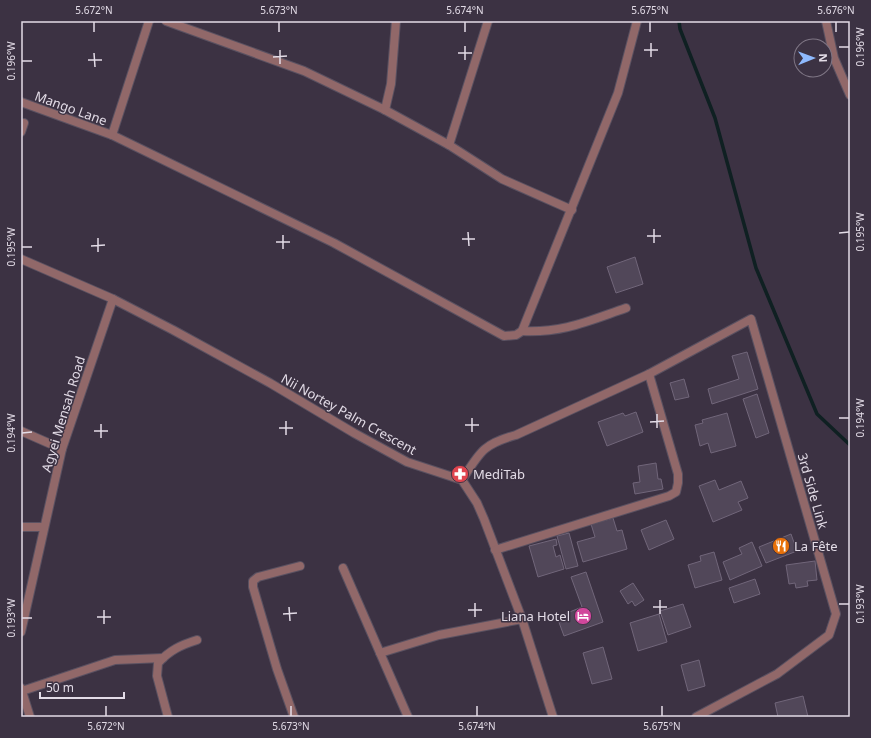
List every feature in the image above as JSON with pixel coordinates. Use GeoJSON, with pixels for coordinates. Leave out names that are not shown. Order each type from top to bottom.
{"type":"FeatureCollection","features":[{"type":"Feature","properties":{"kind":"street"},"geometry":{"type":"LineString","coordinates":[[112,135],[149,21]]}},
{"type":"Feature","properties":{"kind":"street"},"geometry":{"type":"LineString","coordinates":[[166,21],[304,72],[385,110],[448,145],[502,179],[572,210]]}},
{"type":"Feature","properties":{"kind":"street"},"geometry":{"type":"LineString","coordinates":[[385,110],[391,84],[396,21]]}},
{"type":"Feature","properties":{"kind":"street"},"geometry":{"type":"LineString","coordinates":[[448,145],[488,21]]}},
{"type":"Feature","properties":{"kind":"street"},"geometry":{"type":"LineString","coordinates":[[522,331],[618,93],[636,21]]}},
{"type":"Feature","properties":{"kind":"street"},"geometry":{"type":"LineString","coordinates":[[826,21],[834,58],[850,95]]}},
{"type":"Feature","properties":{"kind":"street","name":"Mango Lane"},"geometry":{"type":"LineString","coordinates":[[21,102],[112,135],[334,243],[504,336],[516,335],[522,331],[543,332],[562,330],[626,308]]}},
{"type":"Feature","properties":{"kind":"street"},"geometry":{"type":"LineString","coordinates":[[21,132],[24,123]]}},
{"type":"Feature","properties":{"kind":"street","name":"Nii Nortey Palm Crescent"},"geometry":{"type":"LineString","coordinates":[[21,259],[113,299],[270,383],[354,433],[407,462],[462,480]]}},
{"type":"Feature","properties":{"kind":"street","name":"Agyei Mensah Road"},"geometry":{"type":"LineString","coordinates":[[21,632],[62,449],[113,299]]}},
{"type":"Feature","properties":{"kind":"street","name":"3rd Side Link"},"geometry":{"type":"LineString","coordinates":[[649,374],[751,319],[836,614],[829,635],[777,674],[696,717]]}},
{"type":"Feature","properties":{"kind":"street"},"geometry":{"type":"LineString","coordinates":[[495,550],[669,496],[676,492],[678,474],[649,374],[516,435],[497,441],[485,448],[462,480],[477,503],[495,550],[522,619],[553,717]]}},
{"type":"Feature","properties":{"kind":"street"},"geometry":{"type":"LineString","coordinates":[[21,431],[62,449]]}},
{"type":"Feature","properties":{"kind":"street"},"geometry":{"type":"LineString","coordinates":[[21,527],[44,527]]}},
{"type":"Feature","properties":{"kind":"street"},"geometry":{"type":"LineString","coordinates":[[294,717],[277,669],[253,581],[258,577],[300,566]]}},
{"type":"Feature","properties":{"kind":"street"},"geometry":{"type":"LineString","coordinates":[[343,568],[408,717]]}},
{"type":"Feature","properties":{"kind":"street"},"geometry":{"type":"LineString","coordinates":[[380,653],[438,635],[522,619]]}},
{"type":"Feature","properties":{"kind":"street"},"geometry":{"type":"LineString","coordinates":[[168,717],[157,676],[158,662],[180,645],[197,640]]}},
{"type":"Feature","properties":{"kind":"street"},"geometry":{"type":"LineString","coordinates":[[30,717],[21,689],[115,660],[163,658]]}},
{"type":"Feature","properties":{"kind":"building"},"geometry":{"type":"Polygon","coordinates":[[[635,257],[643,284],[616,293],[607,267],[635,257]]]}},
{"type":"Feature","properties":{"kind":"building"},"geometry":{"type":"Polygon","coordinates":[[[747,352],[758,389],[712,404],[708,389],[739,379],[732,356],[747,352]]]}},
{"type":"Feature","properties":{"kind":"building"},"geometry":{"type":"Polygon","coordinates":[[[684,379],[689,397],[675,400],[670,383],[684,379]]]}},
{"type":"Feature","properties":{"kind":"building"},"geometry":{"type":"Polygon","coordinates":[[[757,394],[769,433],[756,438],[743,399],[757,394]]]}},
{"type":"Feature","properties":{"kind":"building"},"geometry":{"type":"Polygon","coordinates":[[[636,412],[643,432],[607,446],[598,422],[623,413],[625,416],[636,412]]]}},
{"type":"Feature","properties":{"kind":"building"},"geometry":{"type":"Polygon","coordinates":[[[727,413],[736,446],[711,453],[708,443],[700,446],[695,425],[703,423],[702,420],[727,413]]]}},
{"type":"Feature","properties":{"kind":"building"},"geometry":{"type":"Polygon","coordinates":[[[656,463],[658,479],[661,479],[663,489],[635,494],[633,483],[640,482],[638,466],[656,463]]]}},
{"type":"Feature","properties":{"kind":"building"},"geometry":{"type":"Polygon","coordinates":[[[715,480],[719,490],[741,481],[748,498],[738,502],[742,510],[713,522],[699,486],[715,480]]]}},
{"type":"Feature","properties":{"kind":"building"},"geometry":{"type":"Polygon","coordinates":[[[613,518],[617,531],[622,530],[627,549],[583,562],[577,542],[595,537],[591,524],[613,518]]]}},
{"type":"Feature","properties":{"kind":"building"},"geometry":{"type":"Polygon","coordinates":[[[666,520],[674,539],[649,550],[641,530],[666,520]]]}},
{"type":"Feature","properties":{"kind":"building"},"geometry":{"type":"Polygon","coordinates":[[[569,533],[578,566],[566,569],[557,536],[569,533]]]}},
{"type":"Feature","properties":{"kind":"building"},"geometry":{"type":"Polygon","coordinates":[[[791,534],[797,551],[766,563],[759,547],[791,534]]]}},
{"type":"Feature","properties":{"kind":"building"},"geometry":{"type":"Polygon","coordinates":[[[556,539],[557,545],[553,546],[556,557],[560,555],[564,569],[538,577],[529,546],[556,539]]]}},
{"type":"Feature","properties":{"kind":"building"},"geometry":{"type":"Polygon","coordinates":[[[752,542],[762,566],[730,580],[723,562],[742,554],[739,548],[752,542]]]}},
{"type":"Feature","properties":{"kind":"building"},"geometry":{"type":"Polygon","coordinates":[[[714,552],[722,580],[695,588],[688,565],[701,561],[700,556],[714,552]]]}},
{"type":"Feature","properties":{"kind":"building"},"geometry":{"type":"Polygon","coordinates":[[[815,561],[817,580],[807,581],[808,586],[796,588],[795,583],[789,584],[786,565],[815,561]]]}},
{"type":"Feature","properties":{"kind":"building"},"geometry":{"type":"Polygon","coordinates":[[[586,572],[603,622],[564,636],[557,617],[582,607],[571,577],[586,572]]]}},
{"type":"Feature","properties":{"kind":"building"},"geometry":{"type":"Polygon","coordinates":[[[755,579],[760,594],[734,603],[729,588],[755,579]]]}},
{"type":"Feature","properties":{"kind":"building"},"geometry":{"type":"Polygon","coordinates":[[[633,583],[644,600],[635,606],[632,601],[628,604],[620,591],[633,583]]]}},
{"type":"Feature","properties":{"kind":"building"},"geometry":{"type":"Polygon","coordinates":[[[683,604],[691,627],[668,635],[660,611],[683,604]]]}},
{"type":"Feature","properties":{"kind":"building"},"geometry":{"type":"Polygon","coordinates":[[[659,614],[667,642],[638,651],[630,623],[659,614]]]}},
{"type":"Feature","properties":{"kind":"building"},"geometry":{"type":"Polygon","coordinates":[[[603,647],[612,679],[592,684],[583,653],[603,647]]]}},
{"type":"Feature","properties":{"kind":"building"},"geometry":{"type":"Polygon","coordinates":[[[699,660],[705,686],[688,691],[681,665],[699,660]]]}},
{"type":"Feature","properties":{"kind":"building"},"geometry":{"type":"Polygon","coordinates":[[[803,696],[808,717],[778,717],[775,703],[803,696]]]}},
{"type":"Feature","properties":{"kind":"waterway"},"geometry":{"type":"LineString","coordinates":[[679,21],[680,29],[715,118],[756,268],[817,414],[850,445]]}},
{"type":"Feature","properties":{"kind":"place","name":"MediTab"},"geometry":{"type":"Point","coordinates":[460,474]}},
{"type":"Feature","properties":{"kind":"place","name":"La Fête"},"geometry":{"type":"Point","coordinates":[781,546]}},
{"type":"Feature","properties":{"kind":"place","name":"Liana Hotel"},"geometry":{"type":"Point","coordinates":[583,616]}}]}
